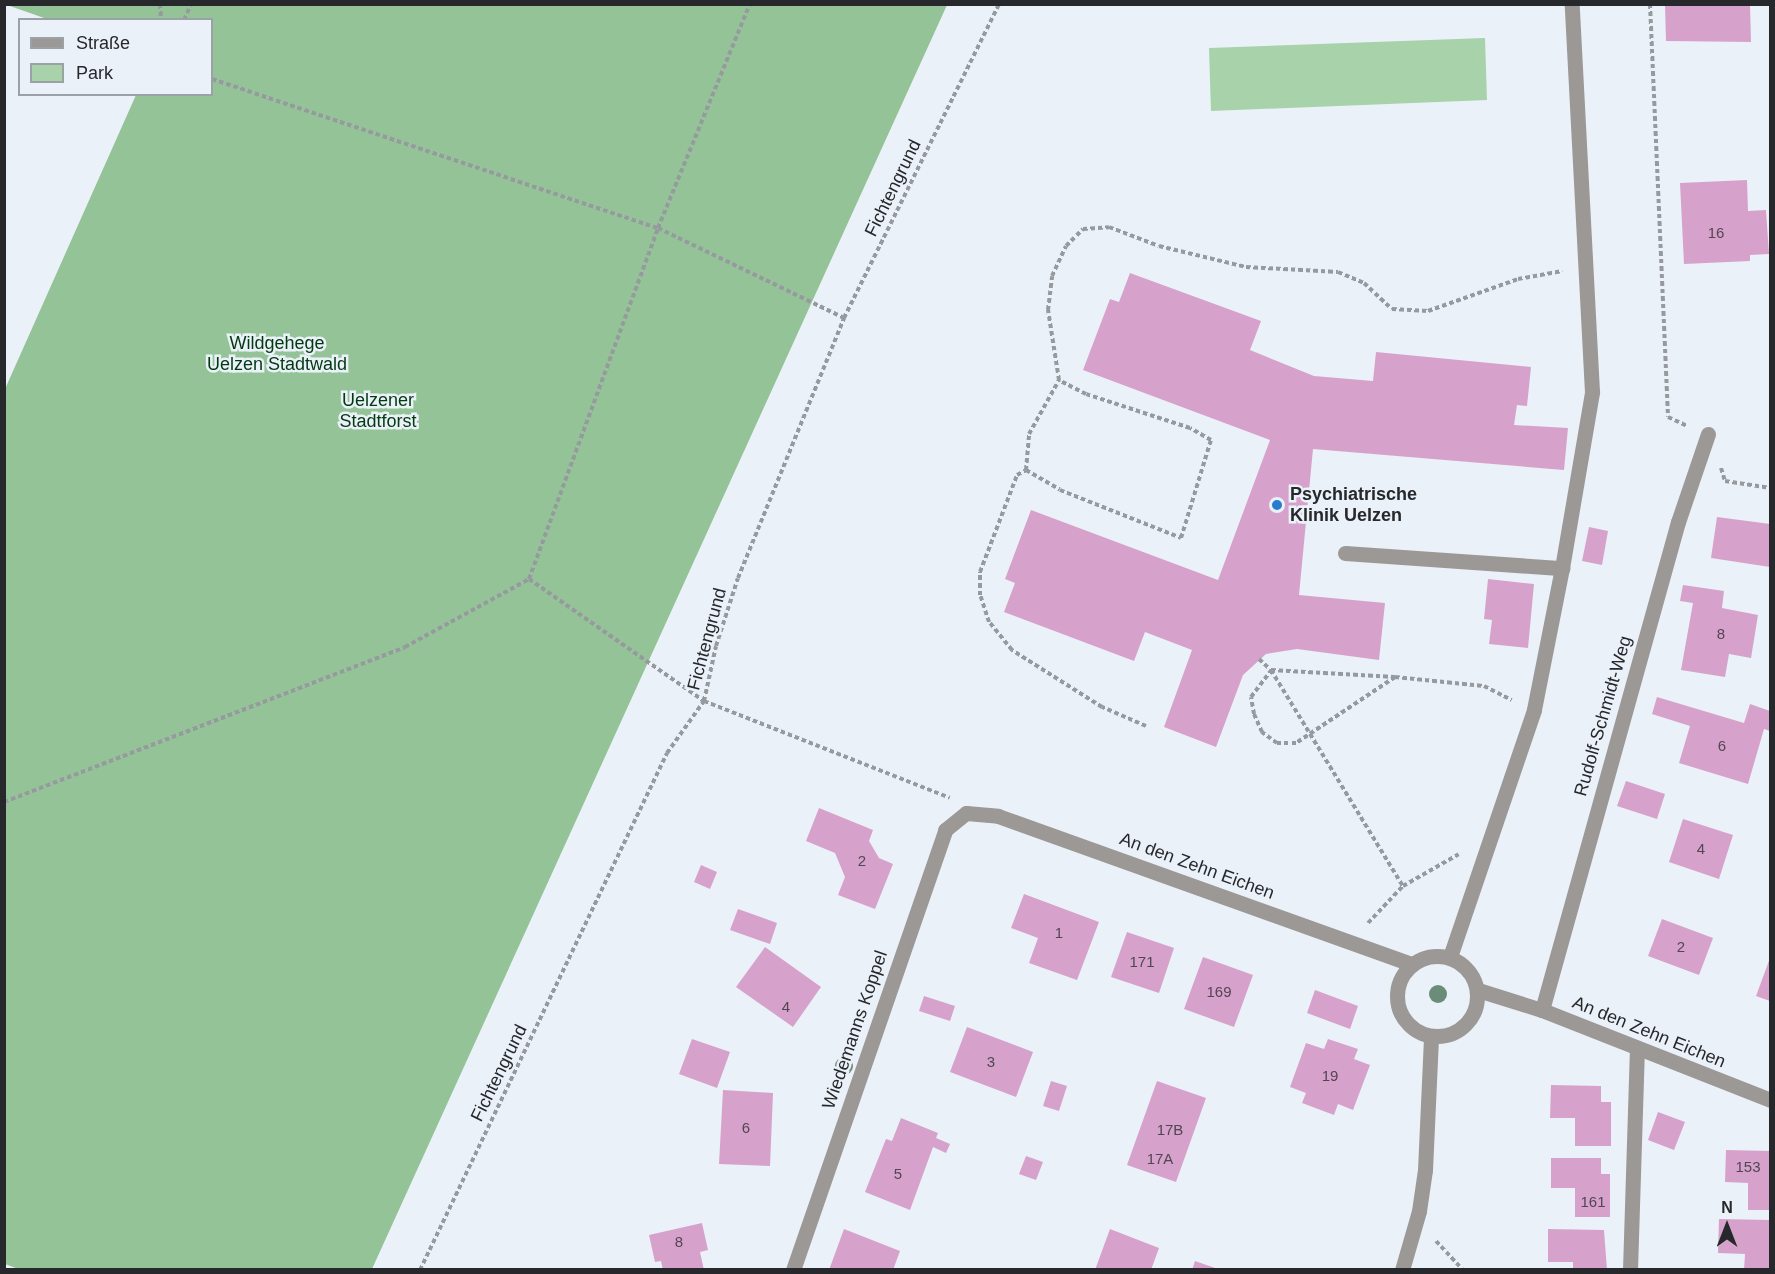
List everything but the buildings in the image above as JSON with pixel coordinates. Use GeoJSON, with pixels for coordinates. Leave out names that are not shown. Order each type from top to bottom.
{"type":"FeatureCollection","features":[{"type":"Feature","properties":{"kind":"street"},"geometry":{"type":"LineString","coordinates":[[1450,957],[1534,710],[1562,568],[1592,393],[1572,4]]}},
{"type":"Feature","properties":{"kind":"street","name":"Rudolf-Schmidt-Weg"},"geometry":{"type":"LineString","coordinates":[[1542,1010],[1678,522],[1708,435]]}},
{"type":"Feature","properties":{"kind":"street"},"geometry":{"type":"LineString","coordinates":[[1345,553],[1562,568]]}},
{"type":"Feature","properties":{"kind":"street","name":"An den Zehn Eichen"},"geometry":{"type":"LineString","coordinates":[[966,813],[998,816],[1412,964]]}},
{"type":"Feature","properties":{"kind":"street","name":"Wiedemanns Koppel"},"geometry":{"type":"LineString","coordinates":[[793,1269],[945,830],[966,813]]}},
{"type":"Feature","properties":{"kind":"street"},"geometry":{"type":"LineString","coordinates":[[1432,955],[1450,957],[1470,971],[1478,990],[1475,1011],[1462,1028],[1443,1036],[1431,1036],[1405,1021],[1396,1001],[1399,980],[1412,964],[1432,955]]}},
{"type":"Feature","properties":{"kind":"street","name":"An den Zehn Eichen"},"geometry":{"type":"LineString","coordinates":[[1478,990],[1542,1010],[1637,1050],[1770,1100]]}},
{"type":"Feature","properties":{"kind":"street"},"geometry":{"type":"LineString","coordinates":[[1402,1269],[1416,1221],[1425,1170],[1431,1036]]}},
{"type":"Feature","properties":{"kind":"street"},"geometry":{"type":"LineString","coordinates":[[1630,1269],[1637,1050]]}},
{"type":"Feature","properties":{"kind":"path"},"geometry":{"type":"LineString","coordinates":[[185,18],[191,4]]}},
{"type":"Feature","properties":{"kind":"path"},"geometry":{"type":"LineString","coordinates":[[4,802],[405,647],[530,579],[658,228],[750,4]]}},
{"type":"Feature","properties":{"kind":"path","name":"Fichtengrund"},"geometry":{"type":"LineString","coordinates":[[420,1269],[667,753],[704,701],[716,646],[738,578],[844,318],[999,4]]}},
{"type":"Feature","properties":{"kind":"path"},"geometry":{"type":"LineString","coordinates":[[1650,4],[1668,417],[1708,435],[1725,481],[1770,488]]}},
{"type":"Feature","properties":{"kind":"path"},"geometry":{"type":"LineString","coordinates":[[213,79],[658,228],[844,318]]}},
{"type":"Feature","properties":{"kind":"path"},"geometry":{"type":"LineString","coordinates":[[1026,470],[1029,435],[1059,380],[1048,310],[1052,276],[1066,246],[1083,229],[1109,227],[1159,246],[1246,267],[1338,272],[1365,283],[1392,309],[1428,311],[1518,279],[1584,267]]}},
{"type":"Feature","properties":{"kind":"path"},"geometry":{"type":"LineString","coordinates":[[1026,470],[1060,490],[1181,538],[1211,440],[1190,428],[1086,394],[1059,380]]}},
{"type":"Feature","properties":{"kind":"path"},"geometry":{"type":"LineString","coordinates":[[1026,470],[1017,475],[980,572],[980,595],[989,622],[1012,650],[1102,707],[1146,726]]}},
{"type":"Feature","properties":{"kind":"path"},"geometry":{"type":"LineString","coordinates":[[530,579],[704,701],[945,794],[966,813]]}},
{"type":"Feature","properties":{"kind":"path"},"geometry":{"type":"LineString","coordinates":[[1259,659],[1271,670],[1308,735],[1403,886]]}},
{"type":"Feature","properties":{"kind":"path"},"geometry":{"type":"LineString","coordinates":[[1271,670],[1484,686],[1534,710]]}},
{"type":"Feature","properties":{"kind":"path"},"geometry":{"type":"LineString","coordinates":[[1271,670],[1251,698],[1262,732],[1277,743],[1296,743],[1395,678]]}},
{"type":"Feature","properties":{"kind":"path"},"geometry":{"type":"LineString","coordinates":[[1350,942],[1403,886],[1491,836]]}},
{"type":"Feature","properties":{"kind":"path"},"geometry":{"type":"LineString","coordinates":[[1416,1221],[1462,1269]]}},
{"type":"Feature","properties":{"kind":"green space","name":"Uelzener Stadtforst"},"geometry":{"type":"Polygon","coordinates":[[[7,5],[947,5],[372,1269],[21,1270],[5,1264],[5,389],[136,96],[213,96],[213,18],[44,18],[7,5]]]}},
{"type":"Feature","properties":{"kind":"green space"},"geometry":{"type":"Polygon","coordinates":[[[1485,38],[1487,100],[1211,111],[1209,48],[1485,38]]]}},
{"type":"Feature","properties":{"kind":"place","name":"Psychiatrische Klinik Uelzen"},"geometry":{"type":"Point","coordinates":[1277,505]}},
{"type":"Feature","properties":{"kind":"park label","name":"Wildgehege Uelzen Stadtwald"},"geometry":{"type":"Point","coordinates":[277,354]}}]}
